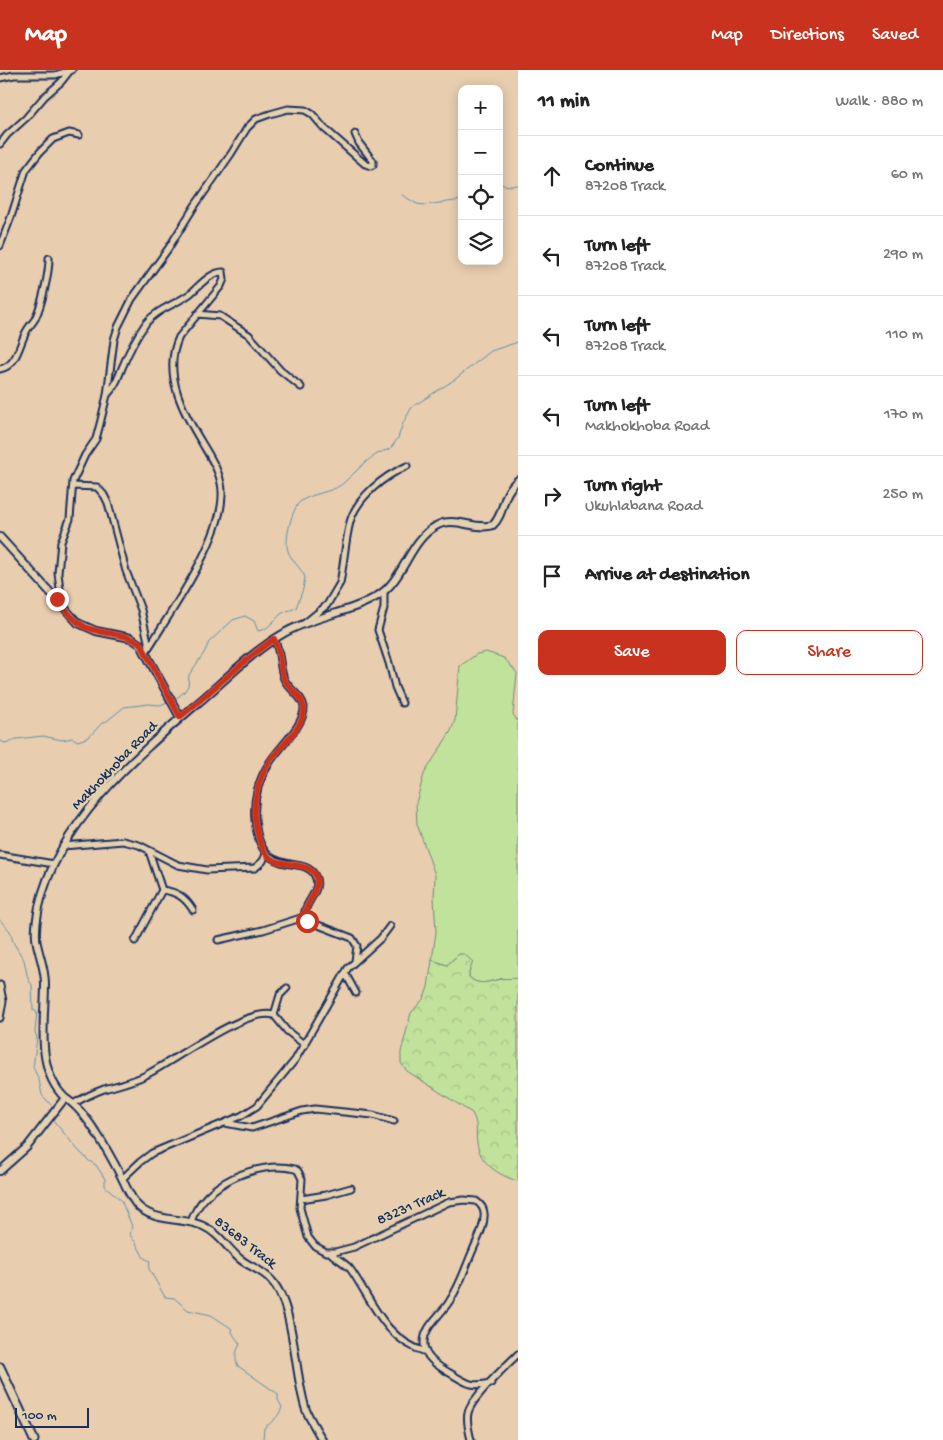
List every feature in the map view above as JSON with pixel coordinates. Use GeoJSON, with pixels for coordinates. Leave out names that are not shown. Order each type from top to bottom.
{"type":"FeatureCollection","features":[{"type":"Feature","properties":{"kind":"main road"},"geometry":{"type":"LineString","coordinates":[[0,1367],[34,1440]]}},
{"type":"Feature","properties":{"kind":"street"},"geometry":{"type":"LineString","coordinates":[[0,78],[14,75],[49,76],[70,71]]}},
{"type":"Feature","properties":{"kind":"street"},"geometry":{"type":"LineString","coordinates":[[0,144],[70,71]]}},
{"type":"Feature","properties":{"kind":"street"},"geometry":{"type":"LineString","coordinates":[[62,606],[58,583],[58,552],[70,519],[75,476],[98,434],[107,395],[114,340],[126,310],[247,128],[256,119],[288,109],[305,110],[312,114],[324,128],[364,164],[373,165],[373,161],[358,143],[355,134]]}},
{"type":"Feature","properties":{"kind":"street"},"geometry":{"type":"LineString","coordinates":[[0,246],[26,170],[40,152],[53,140],[69,134],[79,135]]}},
{"type":"Feature","properties":{"kind":"street"},"geometry":{"type":"LineString","coordinates":[[0,369],[6,368],[12,361],[34,320],[43,294],[49,258]]}},
{"type":"Feature","properties":{"kind":"street"},"geometry":{"type":"LineString","coordinates":[[107,395],[113,389],[145,324],[151,318],[186,297],[210,276],[217,272],[223,272],[224,279],[221,286],[184,329],[176,343],[172,376],[190,422],[210,455],[222,482],[222,499],[213,533],[200,562],[147,649]]}},
{"type":"Feature","properties":{"kind":"street"},"geometry":{"type":"LineString","coordinates":[[197,314],[220,316],[249,335],[280,370],[301,387]]}},
{"type":"Feature","properties":{"kind":"street"},"geometry":{"type":"LineString","coordinates":[[305,623],[327,605],[337,590],[341,579],[351,520],[356,510],[369,492],[379,483],[407,466]]}},
{"type":"Feature","properties":{"kind":"street","name":"Makhokhoba Road"},"geometry":{"type":"LineString","coordinates":[[65,1098],[52,1080],[45,1052],[43,1025],[45,975],[36,936],[37,918],[43,892],[54,864],[71,832],[97,800],[180,717],[238,666],[274,639],[305,623],[366,602],[384,591],[420,542],[437,525],[452,522],[484,526],[493,524],[498,518],[505,495],[509,488],[518,480]]}},
{"type":"Feature","properties":{"kind":"street"},"geometry":{"type":"LineString","coordinates":[[73,486],[97,487],[106,498],[126,571],[141,610],[147,649],[168,696],[180,717]]}},
{"type":"Feature","properties":{"kind":"street"},"geometry":{"type":"LineString","coordinates":[[0,537],[62,606],[84,626],[96,631],[131,638],[147,649]]}},
{"type":"Feature","properties":{"kind":"street"},"geometry":{"type":"LineString","coordinates":[[384,591],[384,608],[378,630],[402,704]]}},
{"type":"Feature","properties":{"kind":"street"},"geometry":{"type":"LineString","coordinates":[[274,639],[278,647],[286,682],[300,697],[304,709],[299,724],[270,762],[265,772],[256,797],[255,825],[260,843],[272,860],[307,868],[314,874],[317,881],[316,889],[305,910],[304,917],[313,924],[352,938],[357,946],[354,961]]}},
{"type":"Feature","properties":{"kind":"street"},"geometry":{"type":"LineString","coordinates":[[63,846],[123,840],[178,865],[208,870],[255,868],[263,861],[266,854]]}},
{"type":"Feature","properties":{"kind":"street"},"geometry":{"type":"LineString","coordinates":[[135,941],[162,890],[148,850]]}},
{"type":"Feature","properties":{"kind":"street"},"geometry":{"type":"LineString","coordinates":[[0,855],[54,864]]}},
{"type":"Feature","properties":{"kind":"street"},"geometry":{"type":"LineString","coordinates":[[162,890],[170,891],[183,897],[193,910]]}},
{"type":"Feature","properties":{"kind":"street"},"geometry":{"type":"LineString","coordinates":[[218,940],[263,930],[304,917]]}},
{"type":"Feature","properties":{"kind":"street"},"geometry":{"type":"LineString","coordinates":[[122,1179],[152,1153],[241,1116],[257,1106],[305,1045],[345,973],[354,961],[381,938],[390,926]]}},
{"type":"Feature","properties":{"kind":"street"},"geometry":{"type":"LineString","coordinates":[[345,973],[356,993]]}},
{"type":"Feature","properties":{"kind":"street"},"geometry":{"type":"LineString","coordinates":[[0,985],[3,1001],[0,1018]]}},
{"type":"Feature","properties":{"kind":"street"},"geometry":{"type":"LineString","coordinates":[[274,1015],[280,995],[286,988]]}},
{"type":"Feature","properties":{"kind":"street"},"geometry":{"type":"LineString","coordinates":[[73,1104],[90,1094],[130,1082],[150,1073],[190,1048],[246,1019],[263,1014],[274,1015],[287,1030],[305,1045]]}},
{"type":"Feature","properties":{"kind":"street"},"geometry":{"type":"LineString","coordinates":[[0,1171],[21,1154],[65,1098]]}},
{"type":"Feature","properties":{"kind":"street","name":"83683 Track"},"geometry":{"type":"LineString","coordinates":[[65,1098],[73,1104],[99,1136],[129,1193],[139,1207],[171,1220],[191,1222],[206,1227],[239,1258],[266,1275],[277,1288],[284,1304],[289,1324],[306,1410],[322,1440]]}},
{"type":"Feature","properties":{"kind":"street"},"geometry":{"type":"LineString","coordinates":[[225,1123],[252,1128],[302,1111],[315,1109],[373,1115],[394,1122]]}},
{"type":"Feature","properties":{"kind":"street"},"geometry":{"type":"LineString","coordinates":[[191,1222],[195,1210],[204,1198],[233,1178],[249,1172],[286,1168],[297,1170],[302,1179],[300,1208],[310,1240],[318,1248],[330,1252],[350,1269],[372,1306],[394,1334],[406,1345],[426,1352],[437,1365],[469,1384],[479,1386],[491,1383]]}},
{"type":"Feature","properties":{"kind":"street"},"geometry":{"type":"LineString","coordinates":[[301,1199],[351,1188]]}},
{"type":"Feature","properties":{"kind":"street","name":"83231 Track"},"geometry":{"type":"LineString","coordinates":[[330,1252],[354,1247],[449,1202],[469,1200],[479,1203],[484,1212],[482,1227],[461,1281],[448,1304],[427,1332],[424,1344],[426,1352]]}},
{"type":"Feature","properties":{"kind":"street"},"geometry":{"type":"LineString","coordinates":[[471,1440],[467,1421],[468,1411],[473,1402],[518,1354]]}},
{"type":"Feature","properties":{"kind":"green space"},"geometry":{"type":"Polygon","coordinates":[[[486,652],[504,658],[517,673],[513,714],[518,722],[518,978],[480,983],[469,977],[469,972],[459,954],[447,965],[432,960],[436,932],[435,875],[417,824],[416,803],[424,774],[451,731],[455,720],[460,666],[477,654],[486,652]]]}},
{"type":"Feature","properties":{"kind":"green space"},"geometry":{"type":"Polygon","coordinates":[[[459,954],[464,954],[473,962],[469,977],[477,982],[518,978],[518,1181],[504,1176],[492,1168],[482,1157],[477,1143],[476,1125],[472,1113],[407,1071],[401,1063],[401,1052],[411,1013],[424,998],[428,987],[432,960],[447,965],[459,954]]]}},
{"type":"Feature","properties":{"kind":"waterway"},"geometry":{"type":"LineString","coordinates":[[503,185],[518,185]]}},
{"type":"Feature","properties":{"kind":"waterway"},"geometry":{"type":"LineString","coordinates":[[402,195],[417,204],[425,205],[458,201]]}},
{"type":"Feature","properties":{"kind":"waterway"},"geometry":{"type":"LineString","coordinates":[[174,700],[188,686],[189,675],[209,642],[233,620],[245,616],[254,621],[258,631],[268,627],[283,613],[296,608],[305,577],[289,554],[287,540],[292,517],[298,504],[311,496],[341,485],[369,459],[390,449],[398,438],[403,423],[412,407],[454,380],[491,351],[518,342]]}},
{"type":"Feature","properties":{"kind":"waterway"},"geometry":{"type":"LineString","coordinates":[[0,741],[5,743],[17,739],[43,736],[62,740],[72,738],[78,741],[89,737],[102,723],[124,707],[149,704],[160,705],[170,701]]}},
{"type":"Feature","properties":{"kind":"waterway"},"geometry":{"type":"LineString","coordinates":[[0,920],[10,931],[13,942],[24,960],[28,979],[32,985],[33,1010],[37,1012],[35,1032],[37,1038],[33,1067],[39,1080],[42,1095],[54,1108]]}},
{"type":"Feature","properties":{"kind":"waterway"},"geometry":{"type":"LineString","coordinates":[[54,1117],[53,1120],[78,1150],[96,1165],[105,1179],[105,1186],[121,1200],[132,1226],[130,1235],[144,1258],[150,1261],[149,1269],[165,1297],[174,1298],[188,1310],[211,1315],[231,1328],[240,1344],[236,1355],[238,1366],[278,1394],[278,1400],[282,1407],[281,1411],[264,1428],[263,1440]]}},
{"type":"Feature","properties":{"kind":"route"},"geometry":{"type":"LineString","coordinates":[[57,599],[78,623],[96,631],[131,638],[141,644],[180,717],[238,666],[274,639],[280,654],[284,678],[300,697],[304,705],[304,712],[299,724],[270,762],[262,776],[256,797],[255,825],[262,848],[272,860],[309,869],[316,877],[317,884],[314,894],[304,914],[307,921]]}}]}
